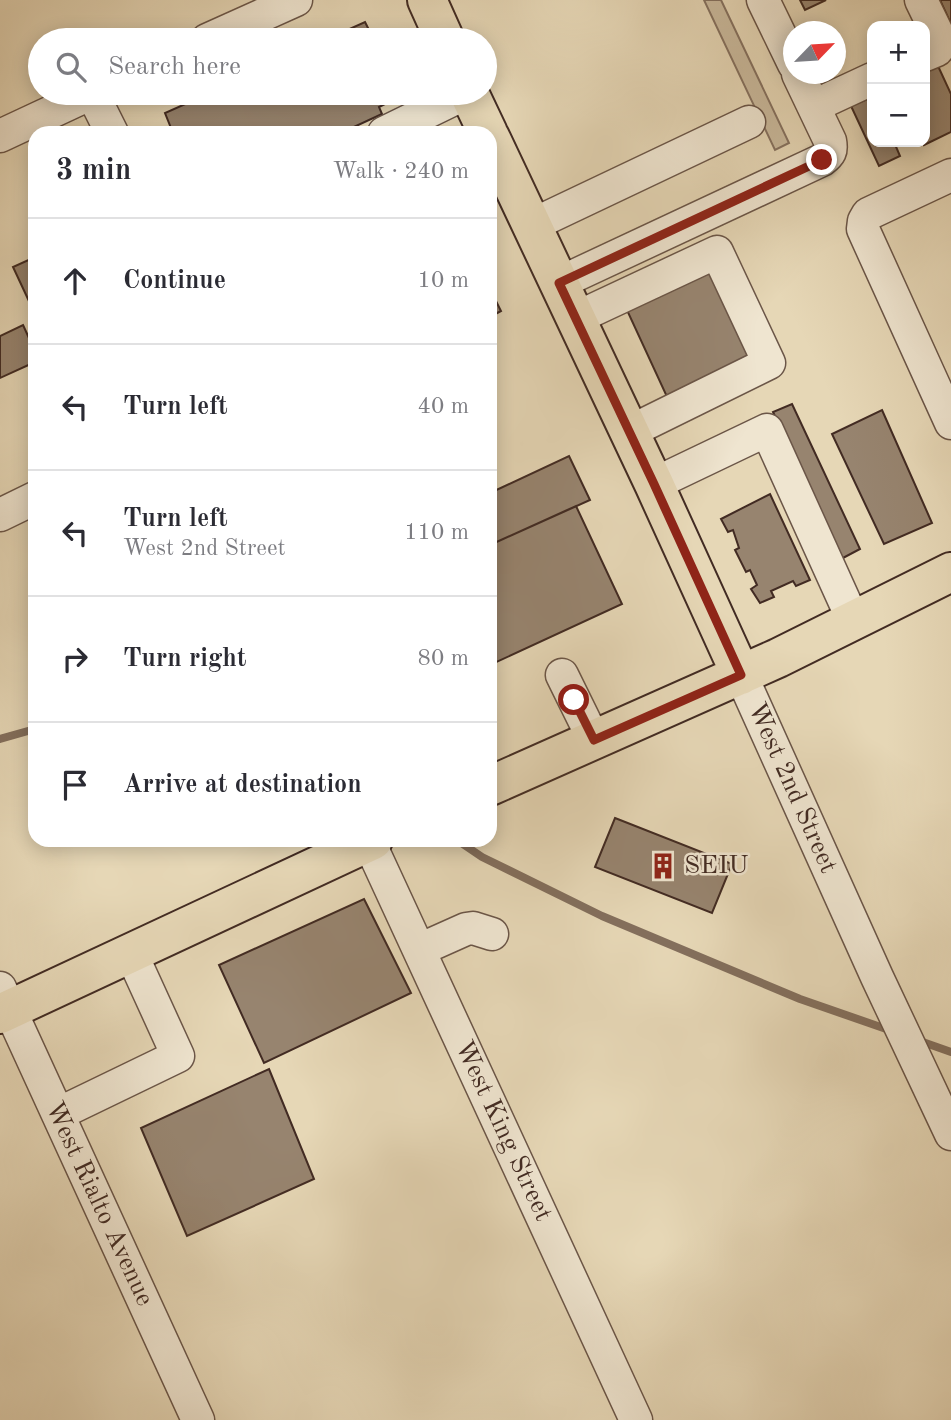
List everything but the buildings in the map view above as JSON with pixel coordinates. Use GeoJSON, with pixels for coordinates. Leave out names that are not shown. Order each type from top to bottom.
{"type":"FeatureCollection","features":[{"type":"Feature","properties":{"kind":"main road"},"geometry":{"type":"LineString","coordinates":[[427,0],[439,28]]}},
{"type":"Feature","properties":{"kind":"main road","name":"West 2nd Street"},"geometry":{"type":"LineString","coordinates":[[473,105],[482,126]]}},
{"type":"Feature","properties":{"kind":"main road","name":"West 2nd Street"},"geometry":{"type":"LineString","coordinates":[[497,159],[532,225],[741,675]]}},
{"type":"Feature","properties":{"kind":"main road"},"geometry":{"type":"LineString","coordinates":[[497,783],[785,655],[951,572]]}},
{"type":"Feature","properties":{"kind":"main road"},"geometry":{"type":"LineString","coordinates":[[3,1004],[131,953],[358,847]]}},
{"type":"Feature","properties":{"kind":"street"},"geometry":{"type":"LineString","coordinates":[[221,28],[240,11],[296,0]]}},
{"type":"Feature","properties":{"kind":"street"},"geometry":{"type":"LineString","coordinates":[[763,0],[783,43]]}},
{"type":"Feature","properties":{"kind":"street"},"geometry":{"type":"LineString","coordinates":[[921,0],[939,37],[940,46],[930,53]]}},
{"type":"Feature","properties":{"kind":"street"},"geometry":{"type":"LineString","coordinates":[[815,108],[867,82]]}},
{"type":"Feature","properties":{"kind":"street"},"geometry":{"type":"LineString","coordinates":[[559,283],[822,160],[831,149],[830,141],[803,84]]}},
{"type":"Feature","properties":{"kind":"street"},"geometry":{"type":"LineString","coordinates":[[0,135],[66,105]]}},
{"type":"Feature","properties":{"kind":"street"},"geometry":{"type":"LineString","coordinates":[[98,105],[108,126]]}},
{"type":"Feature","properties":{"kind":"street"},"geometry":{"type":"LineString","coordinates":[[399,126],[443,105]]}},
{"type":"Feature","properties":{"kind":"street"},"geometry":{"type":"LineString","coordinates":[[532,225],[749,122]]}},
{"type":"Feature","properties":{"kind":"street"},"geometry":{"type":"LineString","coordinates":[[951,175],[868,214],[863,229],[951,423]]}},
{"type":"Feature","properties":{"kind":"street"},"geometry":{"type":"LineString","coordinates":[[576,318],[717,253],[769,363],[629,432]]}},
{"type":"Feature","properties":{"kind":"street"},"geometry":{"type":"LineString","coordinates":[[654,484],[767,430],[853,620]]}},
{"type":"Feature","properties":{"kind":"street"},"geometry":{"type":"LineString","coordinates":[[0,515],[28,501]]}},
{"type":"Feature","properties":{"kind":"street"},"geometry":{"type":"LineString","coordinates":[[562,674],[594,740]]}},
{"type":"Feature","properties":{"kind":"street","name":"West 2nd Street"},"geometry":{"type":"LineString","coordinates":[[741,675],[951,1134]]}},
{"type":"Feature","properties":{"kind":"street","name":"West King Street"},"geometry":{"type":"LineString","coordinates":[[374,847],[636,1420]]}},
{"type":"Feature","properties":{"kind":"street"},"geometry":{"type":"LineString","coordinates":[[419,950],[466,929],[473,928],[492,934]]}},
{"type":"Feature","properties":{"kind":"street"},"geometry":{"type":"LineString","coordinates":[[58,1114],[178,1056],[131,953]]}},
{"type":"Feature","properties":{"kind":"street","name":"West Rialto Avenue"},"geometry":{"type":"LineString","coordinates":[[3,1004],[58,1114],[198,1420]]}},
{"type":"Feature","properties":{"kind":"shaded area"},"geometry":{"type":"Polygon","coordinates":[[[704,0],[721,0],[789,143],[775,150],[704,0]]]}},
{"type":"Feature","properties":{"kind":"waterway"},"geometry":{"type":"LineString","coordinates":[[0,739],[28,731]]}},
{"type":"Feature","properties":{"kind":"waterway"},"geometry":{"type":"LineString","coordinates":[[467,847],[482,857],[602,916],[800,999],[892,1031]]}},
{"type":"Feature","properties":{"kind":"waterway"},"geometry":{"type":"LineString","coordinates":[[917,1040],[951,1052]]}},
{"type":"Feature","properties":{"kind":"place","name":"SEIU"},"geometry":{"type":"Point","coordinates":[663,866]}},
{"type":"Feature","properties":{"kind":"route"},"geometry":{"type":"LineString","coordinates":[[574,700],[594,740],[741,675],[559,283],[822,160]]}}]}
